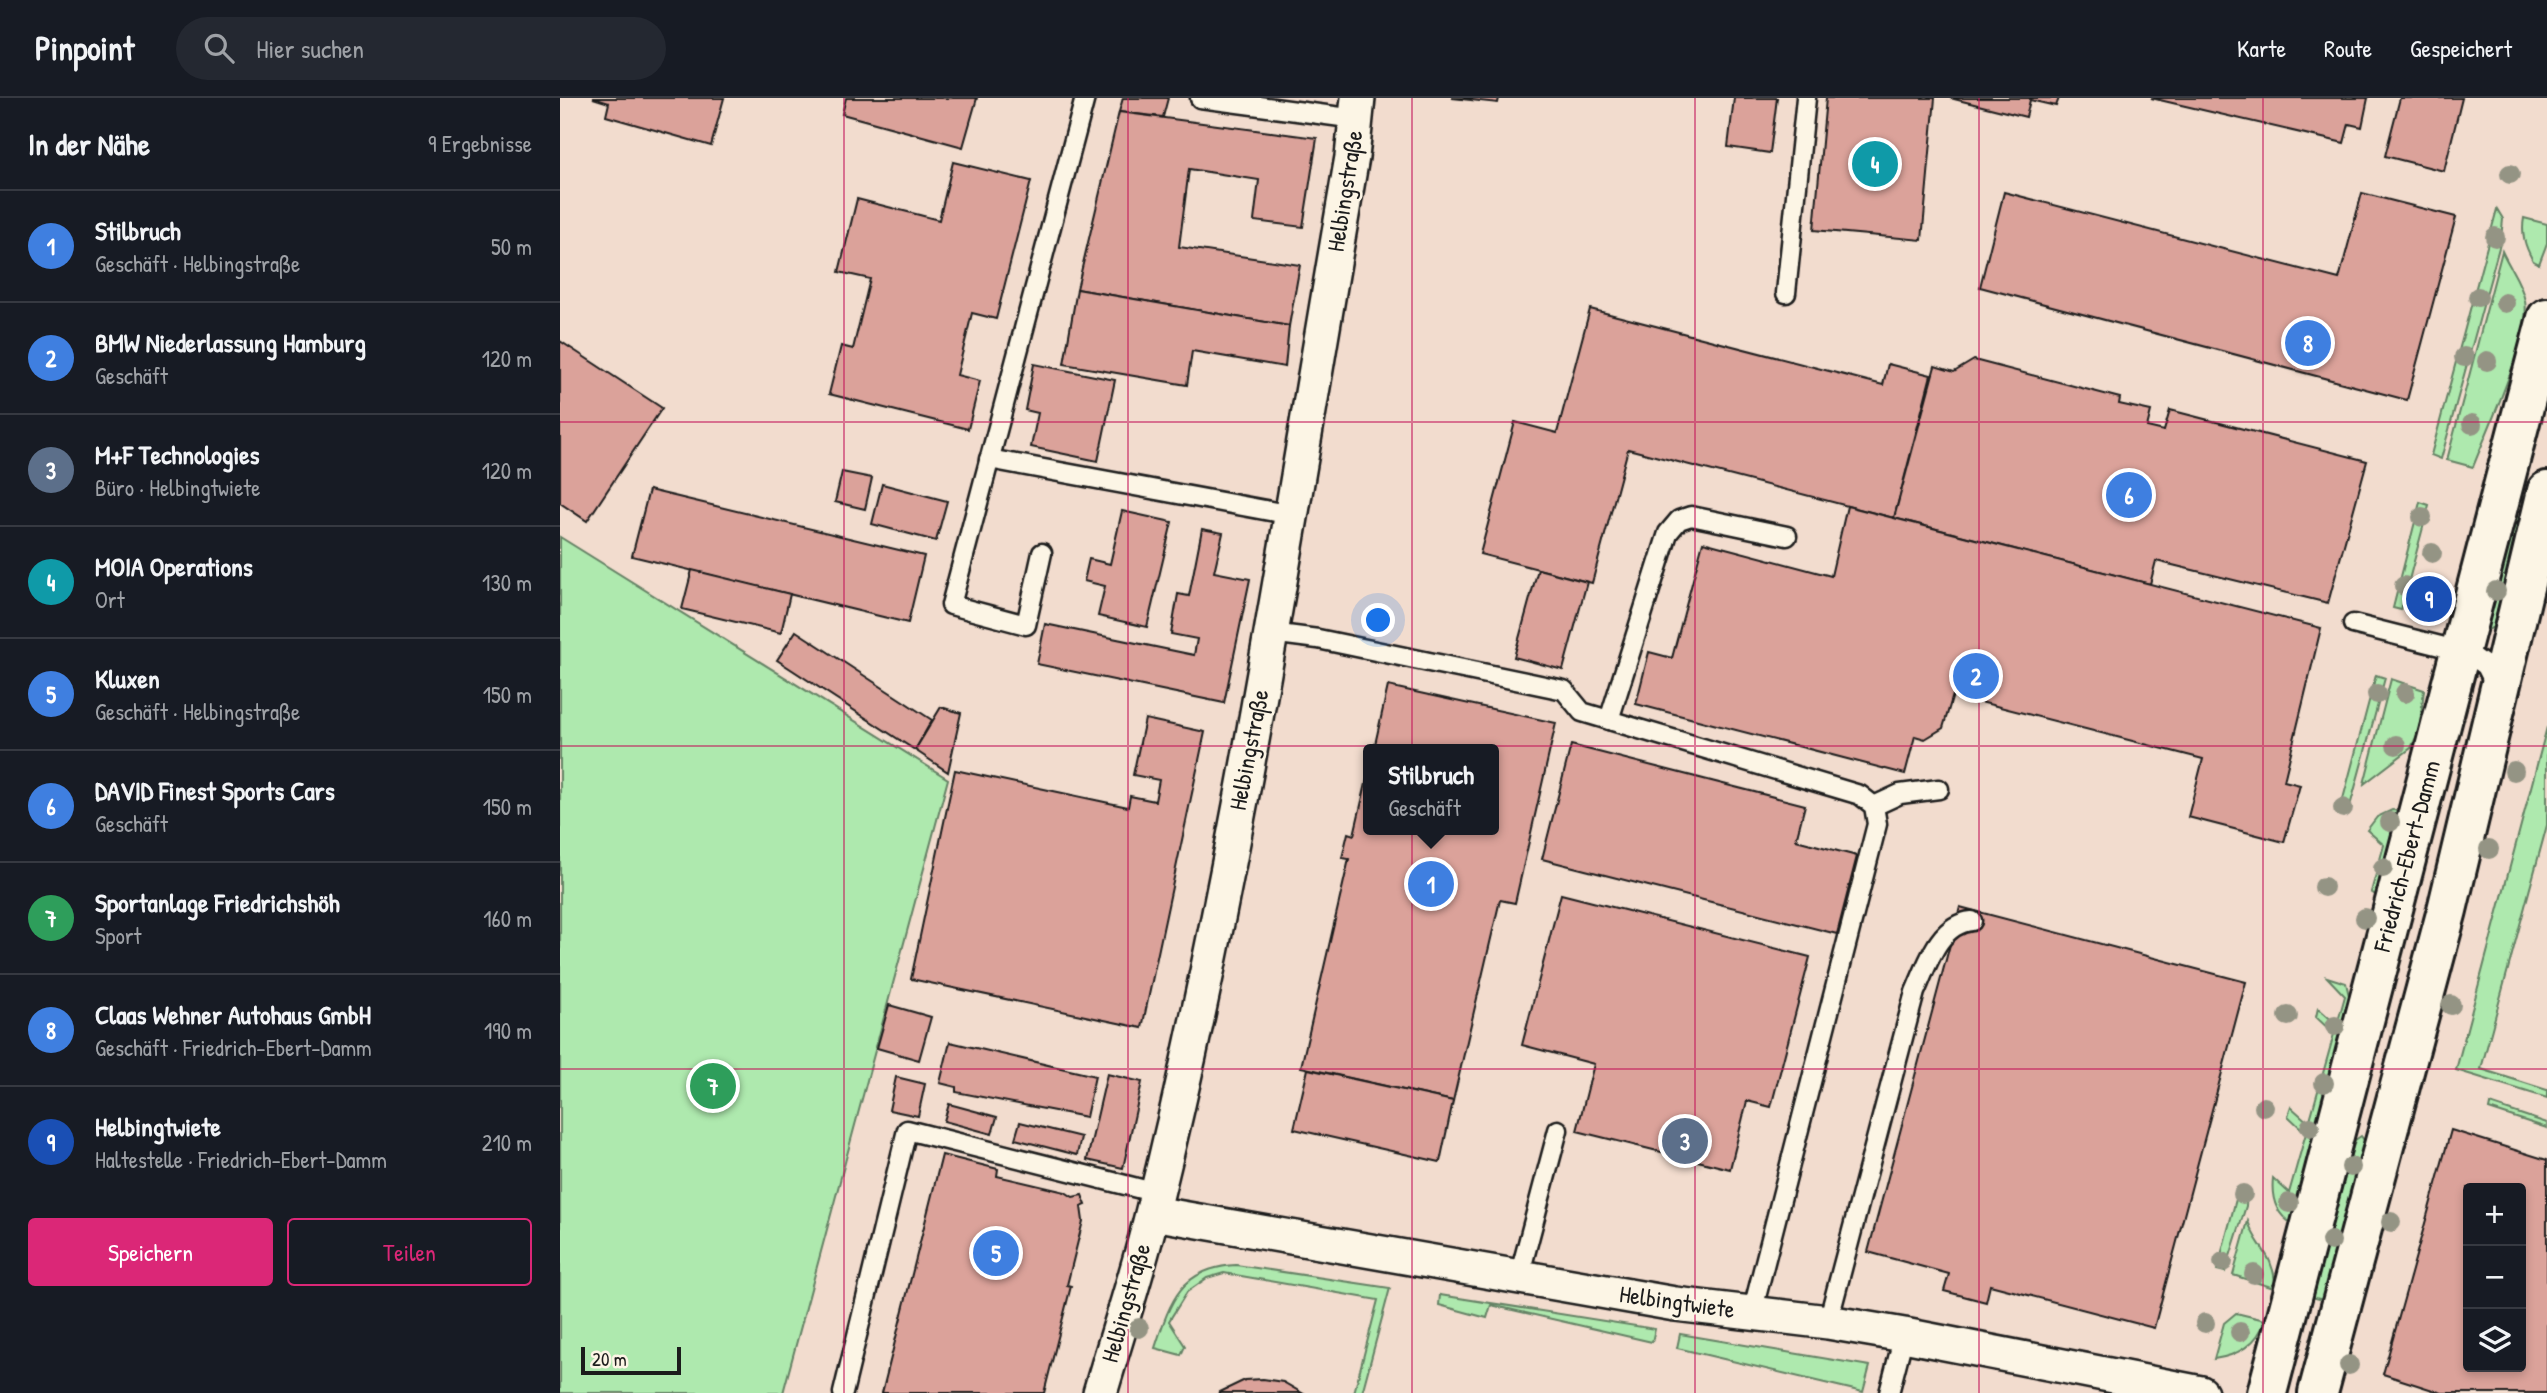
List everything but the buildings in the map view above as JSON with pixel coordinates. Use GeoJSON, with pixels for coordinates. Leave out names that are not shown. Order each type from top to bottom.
{"type":"FeatureCollection","features":[{"type":"Feature","properties":{"kind":"main road","name":"Friedrich-Ebert-Damm"},"geometry":{"type":"LineString","coordinates":[[2267,1393],[2460,651],[2536,408],[2547,318]]}},
{"type":"Feature","properties":{"kind":"main road","name":"Friedrich-Ebert-Damm"},"geometry":{"type":"LineString","coordinates":[[2318,1393],[2444,924],[2547,491]]}},
{"type":"Feature","properties":{"kind":"street","name":"Helbingstraße"},"geometry":{"type":"LineString","coordinates":[[1100,1393],[1155,1203],[1197,1015],[1292,515],[1357,108]]}},
{"type":"Feature","properties":{"kind":"street","name":"Helbingtwiete"},"geometry":{"type":"LineString","coordinates":[[1155,1203],[1519,1277],[1675,1304],[1828,1322],[2201,1393]]}},
{"type":"Feature","properties":{"kind":"lane"},"geometry":{"type":"LineString","coordinates":[[1042,553],[1026,625],[951,605],[1085,98]]}},
{"type":"Feature","properties":{"kind":"lane"},"geometry":{"type":"LineString","coordinates":[[1200,98],[1357,108]]}},
{"type":"Feature","properties":{"kind":"lane"},"geometry":{"type":"LineString","coordinates":[[1786,293],[1806,98]]}},
{"type":"Feature","properties":{"kind":"lane"},"geometry":{"type":"LineString","coordinates":[[989,459],[1292,515]]}},
{"type":"Feature","properties":{"kind":"lane"},"geometry":{"type":"LineString","coordinates":[[1609,720],[1668,533],[1679,520],[1691,516],[1787,536]]}},
{"type":"Feature","properties":{"kind":"lane"},"geometry":{"type":"LineString","coordinates":[[2353,624],[2460,651],[2478,659],[2486,666],[2496,687],[2497,698]]}},
{"type":"Feature","properties":{"kind":"lane"},"geometry":{"type":"LineString","coordinates":[[1271,633],[1318,639],[1563,690],[1582,712],[1860,794],[1874,806],[1877,824],[1752,1312]]}},
{"type":"Feature","properties":{"kind":"lane"},"geometry":{"type":"LineString","coordinates":[[1874,806],[1900,794],[1939,789]]}},
{"type":"Feature","properties":{"kind":"lane"},"geometry":{"type":"LineString","coordinates":[[1828,1322],[1915,992],[1936,948],[1949,929],[1962,922],[1972,921]]}},
{"type":"Feature","properties":{"kind":"lane"},"geometry":{"type":"LineString","coordinates":[[843,1393],[907,1130],[1155,1203]]}},
{"type":"Feature","properties":{"kind":"lane"},"geometry":{"type":"LineString","coordinates":[[1519,1277],[1558,1130]]}},
{"type":"Feature","properties":{"kind":"lane"},"geometry":{"type":"LineString","coordinates":[[1889,1393],[1904,1335]]}},
{"type":"Feature","properties":{"kind":"green space"},"geometry":{"type":"Polygon","coordinates":[[[2497,209],[2503,219],[2501,240],[2441,459],[2431,455],[2497,209]]]}},
{"type":"Feature","properties":{"kind":"green space"},"geometry":{"type":"Polygon","coordinates":[[[2524,218],[2547,224],[2547,243],[2539,264],[2533,261],[2526,245],[2523,235],[2524,218]]]}},
{"type":"Feature","properties":{"kind":"green space"},"geometry":{"type":"Polygon","coordinates":[[[2502,251],[2521,288],[2525,301],[2525,316],[2515,359],[2473,467],[2447,460],[2502,251]]]}},
{"type":"Feature","properties":{"kind":"green space"},"geometry":{"type":"Polygon","coordinates":[[[2420,502],[2429,505],[2401,610],[2393,608],[2420,502]]]}},
{"type":"Feature","properties":{"kind":"green space"},"geometry":{"type":"Polygon","coordinates":[[[2509,514],[2521,517],[2493,627],[2486,631],[2482,628],[2509,514]]]}},
{"type":"Feature","properties":{"kind":"green space"},"geometry":{"type":"Polygon","coordinates":[[[560,537],[948,779],[783,1393],[560,1393],[560,537]]]}},
{"type":"Feature","properties":{"kind":"green space"},"geometry":{"type":"Polygon","coordinates":[[[2376,675],[2385,678],[2349,810],[2339,814],[2376,675]]]}},
{"type":"Feature","properties":{"kind":"green space"},"geometry":{"type":"Polygon","coordinates":[[[2391,679],[2424,690],[2419,731],[2411,748],[2364,784],[2391,679]]]}},
{"type":"Feature","properties":{"kind":"green space"},"geometry":{"type":"Polygon","coordinates":[[[2547,727],[2547,825],[2481,1069],[2547,1090],[2547,1098],[2456,1070],[2547,727]]]}},
{"type":"Feature","properties":{"kind":"green space"},"geometry":{"type":"Polygon","coordinates":[[[2392,810],[2400,811],[2377,896],[2371,892],[2384,845],[2367,830],[2377,817],[2392,810]]]}},
{"type":"Feature","properties":{"kind":"green space"},"geometry":{"type":"Polygon","coordinates":[[[2327,977],[2346,983],[2351,1004],[2291,1223],[2275,1204],[2273,1178],[2289,1193],[2306,1133],[2288,1116],[2291,1107],[2309,1123],[2334,1034],[2316,1017],[2318,1008],[2337,1025],[2345,996],[2327,977]]]}},
{"type":"Feature","properties":{"kind":"green space"},"geometry":{"type":"Polygon","coordinates":[[[2490,1104],[2547,1123],[2547,1128],[2489,1109],[2490,1104]]]}},
{"type":"Feature","properties":{"kind":"green space"},"geometry":{"type":"Polygon","coordinates":[[[2361,1136],[2366,1143],[2323,1300],[2312,1297],[2355,1140],[2361,1136]]]}},
{"type":"Feature","properties":{"kind":"green space"},"geometry":{"type":"Polygon","coordinates":[[[2239,1188],[2247,1190],[2246,1206],[2225,1272],[2217,1270],[2239,1188]]]}},
{"type":"Feature","properties":{"kind":"green space"},"geometry":{"type":"Polygon","coordinates":[[[2248,1221],[2271,1264],[2275,1283],[2271,1287],[2233,1275],[2248,1221]]]}},
{"type":"Feature","properties":{"kind":"green space"},"geometry":{"type":"Polygon","coordinates":[[[1236,1265],[1390,1288],[1362,1393],[1354,1393],[1378,1300],[1224,1273],[1207,1278],[1187,1292],[1169,1321],[1185,1346],[1181,1355],[1155,1348],[1172,1302],[1180,1290],[1202,1273],[1236,1265]]]}},
{"type":"Feature","properties":{"kind":"green space"},"geometry":{"type":"Polygon","coordinates":[[[1440,1295],[1655,1329],[1652,1342],[1491,1305],[1487,1318],[1439,1305],[1440,1295]]]}},
{"type":"Feature","properties":{"kind":"green space"},"geometry":{"type":"Polygon","coordinates":[[[2236,1313],[2265,1320],[2262,1328],[2246,1347],[2231,1355],[2214,1359],[2224,1323],[2236,1313]]]}},
{"type":"Feature","properties":{"kind":"green space"},"geometry":{"type":"Polygon","coordinates":[[[1680,1334],[1870,1366],[1863,1392],[1677,1348],[1680,1334]]]}},
{"type":"Feature","properties":{"kind":"place","name":"MOIA Operations"},"geometry":{"type":"Point","coordinates":[1875,164]}},
{"type":"Feature","properties":{"kind":"place","name":"Claas Wehner Autohaus GmbH"},"geometry":{"type":"Point","coordinates":[2308,343]}},
{"type":"Feature","properties":{"kind":"place","name":"DAVID Finest Sports Cars"},"geometry":{"type":"Point","coordinates":[2129,495]}},
{"type":"Feature","properties":{"kind":"place","name":"Helbingtwiete"},"geometry":{"type":"Point","coordinates":[2429,599]}},
{"type":"Feature","properties":{"kind":"place","name":"BMW Niederlassung Hamburg"},"geometry":{"type":"Point","coordinates":[1976,676]}},
{"type":"Feature","properties":{"kind":"place","name":"Stilbruch"},"geometry":{"type":"Point","coordinates":[1431,884]}},
{"type":"Feature","properties":{"kind":"place","name":"Sportanlage Friedrichshöh"},"geometry":{"type":"Point","coordinates":[713,1086]}},
{"type":"Feature","properties":{"kind":"place","name":"M+F Technologies"},"geometry":{"type":"Point","coordinates":[1685,1141]}},
{"type":"Feature","properties":{"kind":"place","name":"Kluxen"},"geometry":{"type":"Point","coordinates":[996,1253]}}]}
